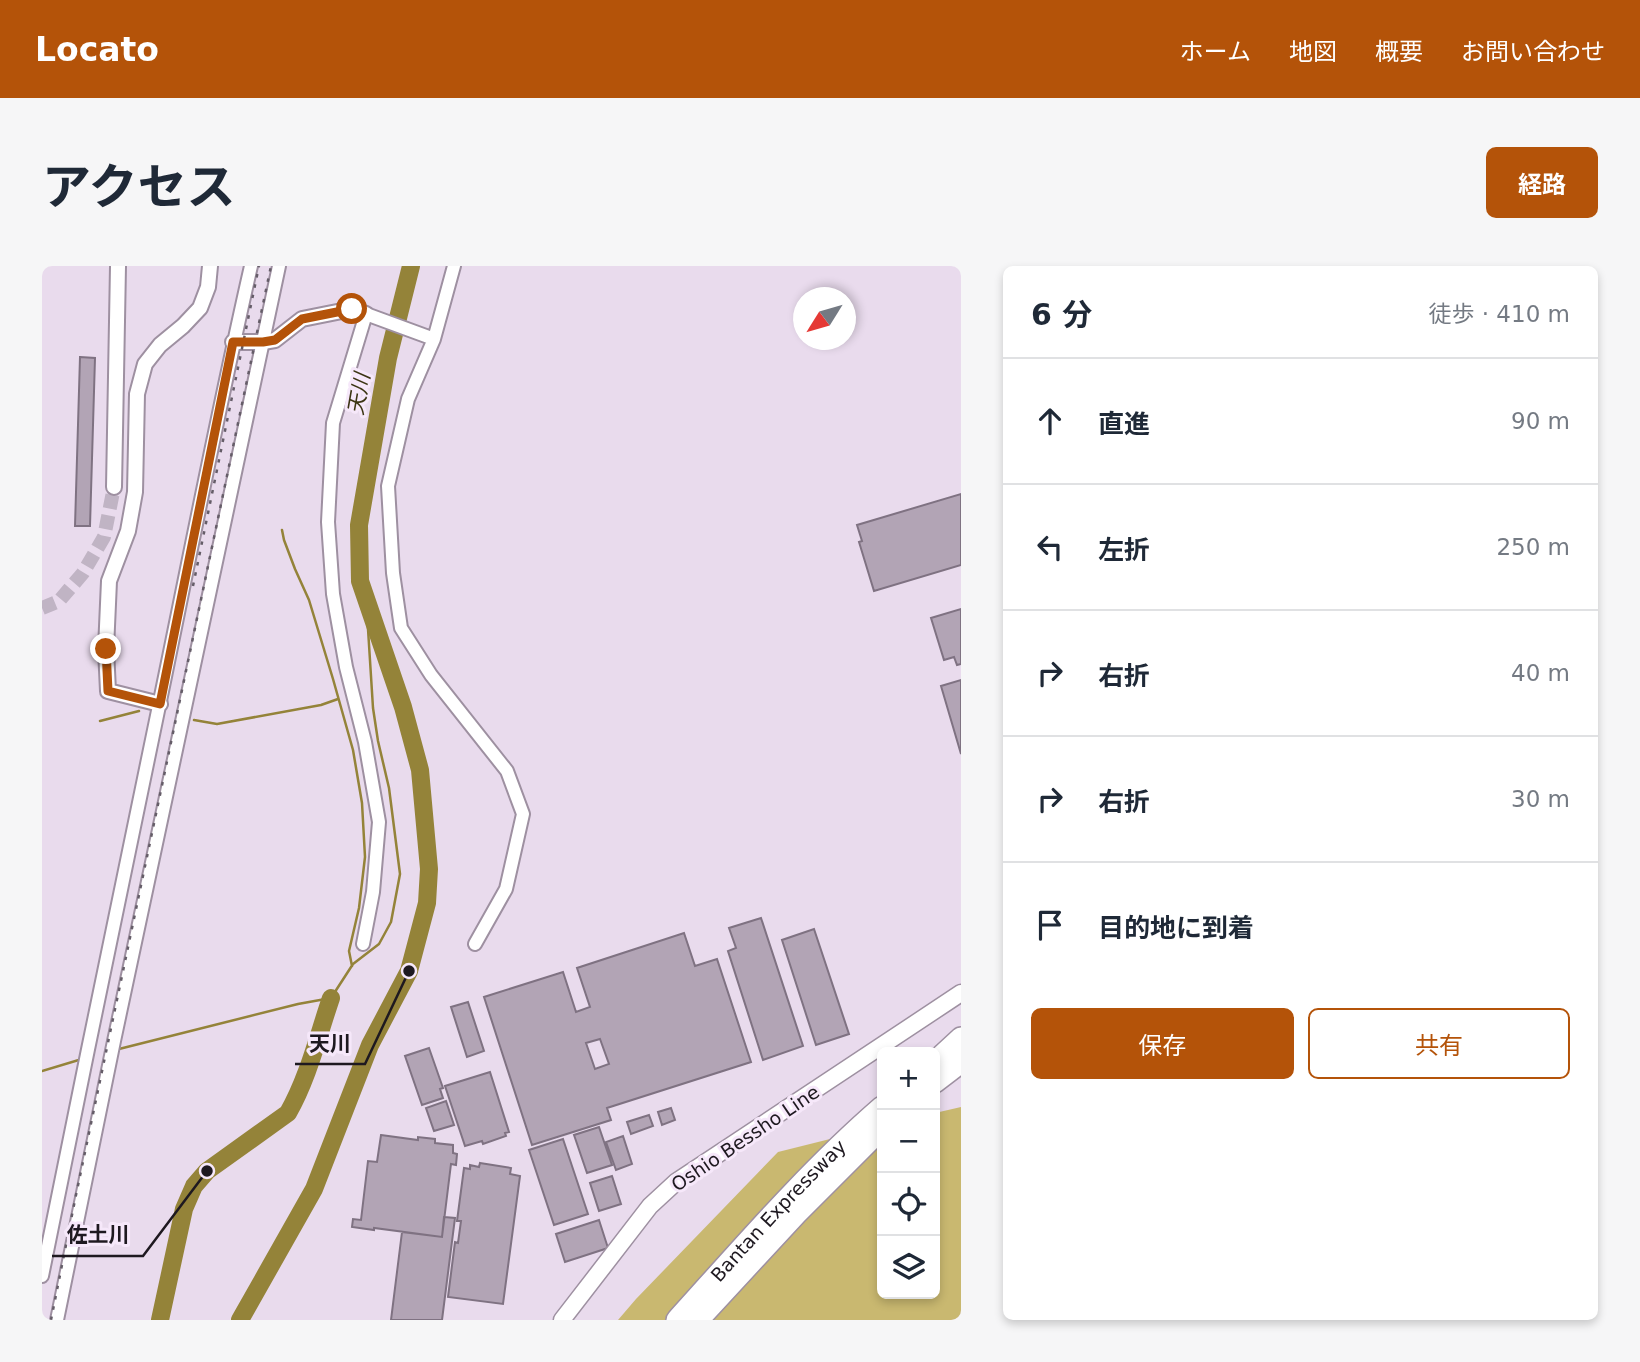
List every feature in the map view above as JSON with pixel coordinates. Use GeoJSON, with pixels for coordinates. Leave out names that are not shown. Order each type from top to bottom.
{"type":"FeatureCollection","features":[{"type":"Feature","properties":{"kind":"highway"},"geometry":{"type":"LineString","coordinates":[[940,1058],[961,1040]]}},
{"type":"Feature","properties":{"kind":"highway"},"geometry":{"type":"LineString","coordinates":[[940,1078],[961,1063]]}},
{"type":"Feature","properties":{"kind":"highway","name":"Bantan Expressway"},"geometry":{"type":"LineString","coordinates":[[677,1320],[800,1186],[878,1110]]}},
{"type":"Feature","properties":{"kind":"highway","name":"Bantan Expressway"},"geometry":{"type":"LineString","coordinates":[[698,1320],[796,1214],[877,1133]]}},
{"type":"Feature","properties":{"kind":"main road","name":"Oshio Bessho Line"},"geometry":{"type":"LineString","coordinates":[[562,1320],[650,1206],[676,1182],[961,993]]}},
{"type":"Feature","properties":{"kind":"street"},"geometry":{"type":"LineString","coordinates":[[114,486],[118,266]]}},
{"type":"Feature","properties":{"kind":"street"},"geometry":{"type":"LineString","coordinates":[[160,704],[108,691],[106,649],[109,582],[128,531],[135,492],[137,394],[145,365],[160,345],[200,308],[208,287],[210,266]]}},
{"type":"Feature","properties":{"kind":"street"},"geometry":{"type":"LineString","coordinates":[[42,1276],[86,1052],[251,266]]}},
{"type":"Feature","properties":{"kind":"street"},"geometry":{"type":"LineString","coordinates":[[57,1320],[279,266]]}},
{"type":"Feature","properties":{"kind":"street"},"geometry":{"type":"LineString","coordinates":[[454,266],[408,399],[388,486],[393,573],[401,628],[431,676],[508,771],[523,814],[506,889],[475,944]]}},
{"type":"Feature","properties":{"kind":"street"},"geometry":{"type":"LineString","coordinates":[[233,342],[275,340],[302,319],[352,309],[430,337]]}},
{"type":"Feature","properties":{"kind":"street"},"geometry":{"type":"LineString","coordinates":[[363,944],[373,892],[379,822],[333,594],[328,522],[333,423],[371,316]]}},
{"type":"Feature","properties":{"kind":"shaded area"},"geometry":{"type":"Polygon","coordinates":[[[961,1107],[961,1320],[618,1320],[778,1152],[877,1127],[877,1299],[940,1299],[940,1112],[961,1107]]]}},
{"type":"Feature","properties":{"kind":"building"},"geometry":{"type":"Polygon","coordinates":[[[80,357],[95,358],[90,526],[75,526],[80,357]]]}},
{"type":"Feature","properties":{"kind":"building"},"geometry":{"type":"Polygon","coordinates":[[[961,494],[961,565],[874,591],[859,542],[862,541],[857,525],[961,494]]]}},
{"type":"Feature","properties":{"kind":"building"},"geometry":{"type":"Polygon","coordinates":[[[961,609],[961,664],[957,665],[954,657],[944,660],[931,618],[961,609]]]}},
{"type":"Feature","properties":{"kind":"building"},"geometry":{"type":"Polygon","coordinates":[[[961,680],[961,754],[941,686],[961,680]]]}},
{"type":"Feature","properties":{"kind":"building"},"geometry":{"type":"Polygon","coordinates":[[[761,918],[803,1046],[763,1060],[728,951],[736,948],[729,928],[761,918]]]}},
{"type":"Feature","properties":{"kind":"building"},"geometry":{"type":"Polygon","coordinates":[[[814,929],[849,1034],[816,1045],[782,940],[814,929]]]}},
{"type":"Feature","properties":{"kind":"building"},"geometry":{"type":"Polygon","coordinates":[[[684,933],[695,966],[717,959],[751,1062],[607,1108],[611,1120],[532,1145],[484,997],[563,972],[576,1012],[590,1007],[577,968],[684,933]],[[600,1039],[586,1043],[595,1069],[609,1064],[600,1039]]]}},
{"type":"Feature","properties":{"kind":"building"},"geometry":{"type":"Polygon","coordinates":[[[468,1002],[484,1051],[467,1057],[451,1007],[468,1002]]]}},
{"type":"Feature","properties":{"kind":"building"},"geometry":{"type":"Polygon","coordinates":[[[429,1048],[443,1088],[440,1089],[443,1098],[422,1105],[405,1056],[429,1048]]]}},
{"type":"Feature","properties":{"kind":"building"},"geometry":{"type":"Polygon","coordinates":[[[490,1072],[509,1132],[505,1133],[506,1136],[483,1144],[482,1141],[465,1146],[445,1086],[490,1072]]]}},
{"type":"Feature","properties":{"kind":"building"},"geometry":{"type":"Polygon","coordinates":[[[446,1101],[454,1125],[434,1131],[426,1108],[446,1101]]]}},
{"type":"Feature","properties":{"kind":"building"},"geometry":{"type":"Polygon","coordinates":[[[671,1108],[675,1120],[662,1125],[658,1112],[671,1108]]]}},
{"type":"Feature","properties":{"kind":"building"},"geometry":{"type":"Polygon","coordinates":[[[649,1115],[653,1126],[631,1134],[627,1122],[649,1115]]]}},
{"type":"Feature","properties":{"kind":"building"},"geometry":{"type":"Polygon","coordinates":[[[599,1127],[612,1165],[587,1173],[574,1135],[599,1127]]]}},
{"type":"Feature","properties":{"kind":"building"},"geometry":{"type":"Polygon","coordinates":[[[381,1135],[418,1140],[418,1137],[435,1139],[435,1143],[453,1145],[453,1153],[457,1154],[456,1165],[451,1164],[442,1237],[352,1227],[353,1219],[361,1220],[368,1161],[377,1162],[381,1135]]]}},
{"type":"Feature","properties":{"kind":"building"},"geometry":{"type":"Polygon","coordinates":[[[623,1136],[632,1164],[616,1170],[606,1142],[623,1136]]]}},
{"type":"Feature","properties":{"kind":"building"},"geometry":{"type":"Polygon","coordinates":[[[563,1139],[588,1214],[554,1225],[529,1150],[563,1139]]]}},
{"type":"Feature","properties":{"kind":"building"},"geometry":{"type":"Polygon","coordinates":[[[480,1163],[511,1168],[510,1174],[520,1176],[503,1304],[448,1297],[455,1242],[458,1243],[461,1221],[457,1221],[464,1168],[470,1169],[470,1165],[479,1167],[480,1163]]]}},
{"type":"Feature","properties":{"kind":"building"},"geometry":{"type":"Polygon","coordinates":[[[612,1176],[621,1204],[599,1211],[590,1183],[612,1176]]]}},
{"type":"Feature","properties":{"kind":"building"},"geometry":{"type":"Polygon","coordinates":[[[444,1217],[455,1218],[442,1320],[391,1320],[402,1232],[442,1237],[444,1217]]]}},
{"type":"Feature","properties":{"kind":"building"},"geometry":{"type":"Polygon","coordinates":[[[599,1220],[608,1248],[565,1262],[556,1234],[599,1220]]]}},
{"type":"Feature","properties":{"kind":"waterway","name":"天川"},"geometry":{"type":"LineString","coordinates":[[240,1320],[314,1189],[370,1045],[409,971],[427,903],[429,869],[420,770],[403,707],[360,581],[359,525],[388,358],[411,266]]}},
{"type":"Feature","properties":{"kind":"waterway"},"geometry":{"type":"LineString","coordinates":[[282,530],[309,600],[333,679],[353,750],[362,803],[365,857],[359,908],[349,951],[352,966]]}},
{"type":"Feature","properties":{"kind":"waterway"},"geometry":{"type":"LineString","coordinates":[[119,1049],[331,998],[353,964],[379,944],[391,922],[400,874],[389,788],[373,708],[366,597]]}},
{"type":"Feature","properties":{"kind":"waterway"},"geometry":{"type":"LineString","coordinates":[[194,720],[217,724],[321,705],[338,699]]}},
{"type":"Feature","properties":{"kind":"waterway"},"geometry":{"type":"LineString","coordinates":[[100,721],[139,711]]}},
{"type":"Feature","properties":{"kind":"waterway"},"geometry":{"type":"LineString","coordinates":[[160,1320],[184,1209],[194,1186],[207,1171],[288,1113],[307,1071],[331,998]]}},
{"type":"Feature","properties":{"kind":"waterway"},"geometry":{"type":"LineString","coordinates":[[42,1071],[82,1059]]}},
{"type":"Feature","properties":{"kind":"tunnel"},"geometry":{"type":"LineString","coordinates":[[42,608],[59,601],[83,573],[104,537],[114,487]]}},
{"type":"Feature","properties":{"kind":"railway"},"geometry":{"type":"LineString","coordinates":[[193,586],[259,266]]}},
{"type":"Feature","properties":{"kind":"railway"},"geometry":{"type":"LineString","coordinates":[[51,1320],[271,266]]}},
{"type":"Feature","properties":{"kind":"place","name":"天川"},"geometry":{"type":"Point","coordinates":[409,971]}},
{"type":"Feature","properties":{"kind":"place","name":"佐土川"},"geometry":{"type":"Point","coordinates":[207,1171]}},
{"type":"Feature","properties":{"kind":"route"},"geometry":{"type":"LineString","coordinates":[[106,649],[108,691],[160,704],[233,342],[275,340],[302,319],[352,309]]}}]}
